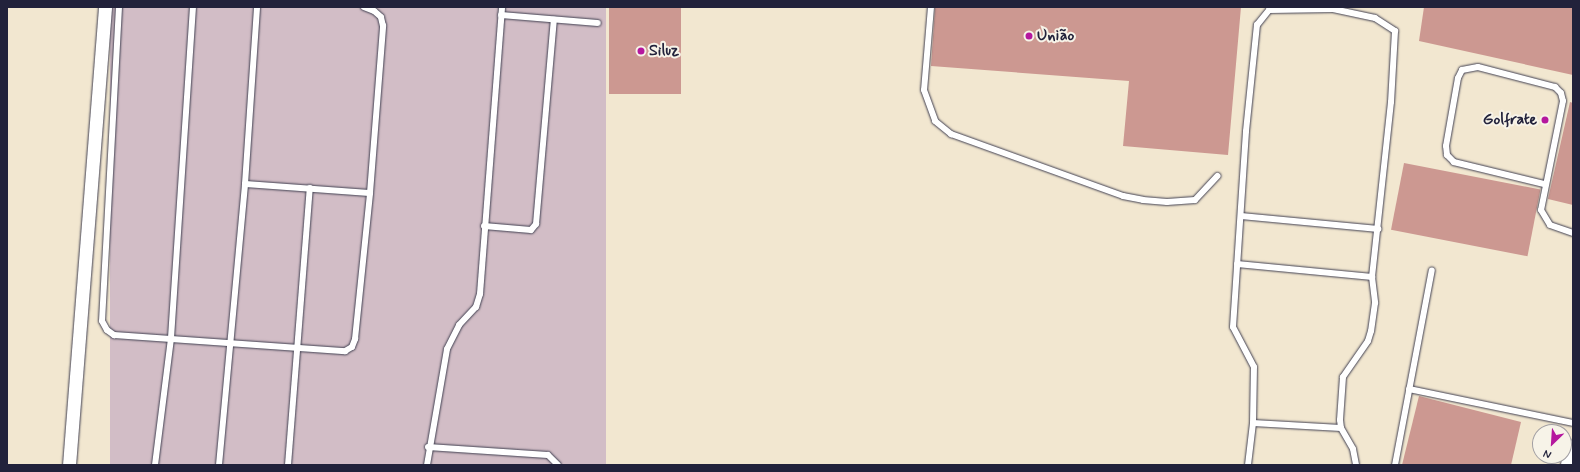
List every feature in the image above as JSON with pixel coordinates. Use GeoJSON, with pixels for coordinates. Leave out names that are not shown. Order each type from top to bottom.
{"type":"FeatureCollection","features":[{"type":"Feature","properties":{"kind":"street"},"geometry":{"type":"LineString","coordinates":[[69,465],[105,7]]}},
{"type":"Feature","properties":{"kind":"street"},"geometry":{"type":"LineString","coordinates":[[1569,465],[1573,448]]}},
{"type":"Feature","properties":{"kind":"lane"},"geometry":{"type":"LineString","coordinates":[[119,7],[102,321],[107,330],[114,335],[230,341],[345,351],[352,347],[370,193],[383,26],[381,17],[374,10],[364,7]]}},
{"type":"Feature","properties":{"kind":"lane"},"geometry":{"type":"LineString","coordinates":[[155,465],[171,338],[193,7]]}},
{"type":"Feature","properties":{"kind":"lane"},"geometry":{"type":"LineString","coordinates":[[219,465],[245,184],[256,7]]}},
{"type":"Feature","properties":{"kind":"lane"},"geometry":{"type":"LineString","coordinates":[[427,465],[428,447],[447,349],[459,325],[476,307],[480,294],[484,226],[502,7]]}},
{"type":"Feature","properties":{"kind":"lane"},"geometry":{"type":"LineString","coordinates":[[931,7],[924,90],[935,121],[951,134],[1123,196],[1143,200],[1167,202],[1195,200],[1217,176]]}},
{"type":"Feature","properties":{"kind":"lane"},"geometry":{"type":"LineString","coordinates":[[1248,465],[1253,422],[1254,367],[1233,327],[1257,26],[1269,10],[1333,8],[1375,18],[1395,31],[1391,102],[1372,277],[1375,303],[1368,340],[1343,377],[1341,428],[1353,449],[1356,465]]}},
{"type":"Feature","properties":{"kind":"lane"},"geometry":{"type":"LineString","coordinates":[[501,15],[598,23]]}},
{"type":"Feature","properties":{"kind":"lane"},"geometry":{"type":"LineString","coordinates":[[484,226],[531,230],[536,224],[554,20]]}},
{"type":"Feature","properties":{"kind":"lane"},"geometry":{"type":"LineString","coordinates":[[1544,184],[1454,162],[1447,156],[1446,146],[1458,78],[1462,70],[1478,67],[1555,87],[1560,93],[1563,101],[1544,184],[1541,204],[1542,215],[1550,225],[1573,233]]}},
{"type":"Feature","properties":{"kind":"lane"},"geometry":{"type":"LineString","coordinates":[[245,184],[370,193]]}},
{"type":"Feature","properties":{"kind":"lane"},"geometry":{"type":"LineString","coordinates":[[288,465],[310,188]]}},
{"type":"Feature","properties":{"kind":"lane"},"geometry":{"type":"LineString","coordinates":[[1241,216],[1378,229]]}},
{"type":"Feature","properties":{"kind":"lane"},"geometry":{"type":"LineString","coordinates":[[1237,264],[1372,277]]}},
{"type":"Feature","properties":{"kind":"lane"},"geometry":{"type":"LineString","coordinates":[[1394,465],[1432,270]]}},
{"type":"Feature","properties":{"kind":"lane"},"geometry":{"type":"LineString","coordinates":[[1409,389],[1573,423]]}},
{"type":"Feature","properties":{"kind":"lane"},"geometry":{"type":"LineString","coordinates":[[1253,422],[1341,428]]}},
{"type":"Feature","properties":{"kind":"lane"},"geometry":{"type":"LineString","coordinates":[[428,447],[548,455],[558,465]]}},
{"type":"Feature","properties":{"kind":"shaded area"},"geometry":{"type":"Polygon","coordinates":[[[110,7],[606,7],[606,465],[110,465],[110,7]]]}},
{"type":"Feature","properties":{"kind":"building","name":"Siluz"},"geometry":{"type":"Polygon","coordinates":[[[609,7],[681,7],[681,94],[609,94],[609,7]]]}},
{"type":"Feature","properties":{"kind":"building"},"geometry":{"type":"Polygon","coordinates":[[[935,7],[1241,7],[1228,155],[1123,146],[1129,81],[931,66],[935,7]]]}},
{"type":"Feature","properties":{"kind":"building"},"geometry":{"type":"Polygon","coordinates":[[[1424,7],[1573,7],[1573,75],[1419,41],[1424,7]]]}},
{"type":"Feature","properties":{"kind":"building"},"geometry":{"type":"Polygon","coordinates":[[[1570,102],[1573,103],[1573,205],[1548,199],[1570,102]]]}},
{"type":"Feature","properties":{"kind":"building"},"geometry":{"type":"Polygon","coordinates":[[[1404,163],[1540,190],[1527,256],[1391,230],[1404,163]]]}},
{"type":"Feature","properties":{"kind":"building"},"geometry":{"type":"Polygon","coordinates":[[[1419,396],[1521,422],[1511,465],[1402,465],[1419,396]]]}},
{"type":"Feature","properties":{"kind":"place","name":"União"},"geometry":{"type":"Point","coordinates":[1029,36]}},
{"type":"Feature","properties":{"kind":"place","name":"Siluz"},"geometry":{"type":"Point","coordinates":[641,51]}},
{"type":"Feature","properties":{"kind":"place","name":"Golfrate"},"geometry":{"type":"Point","coordinates":[1545,120]}}]}
